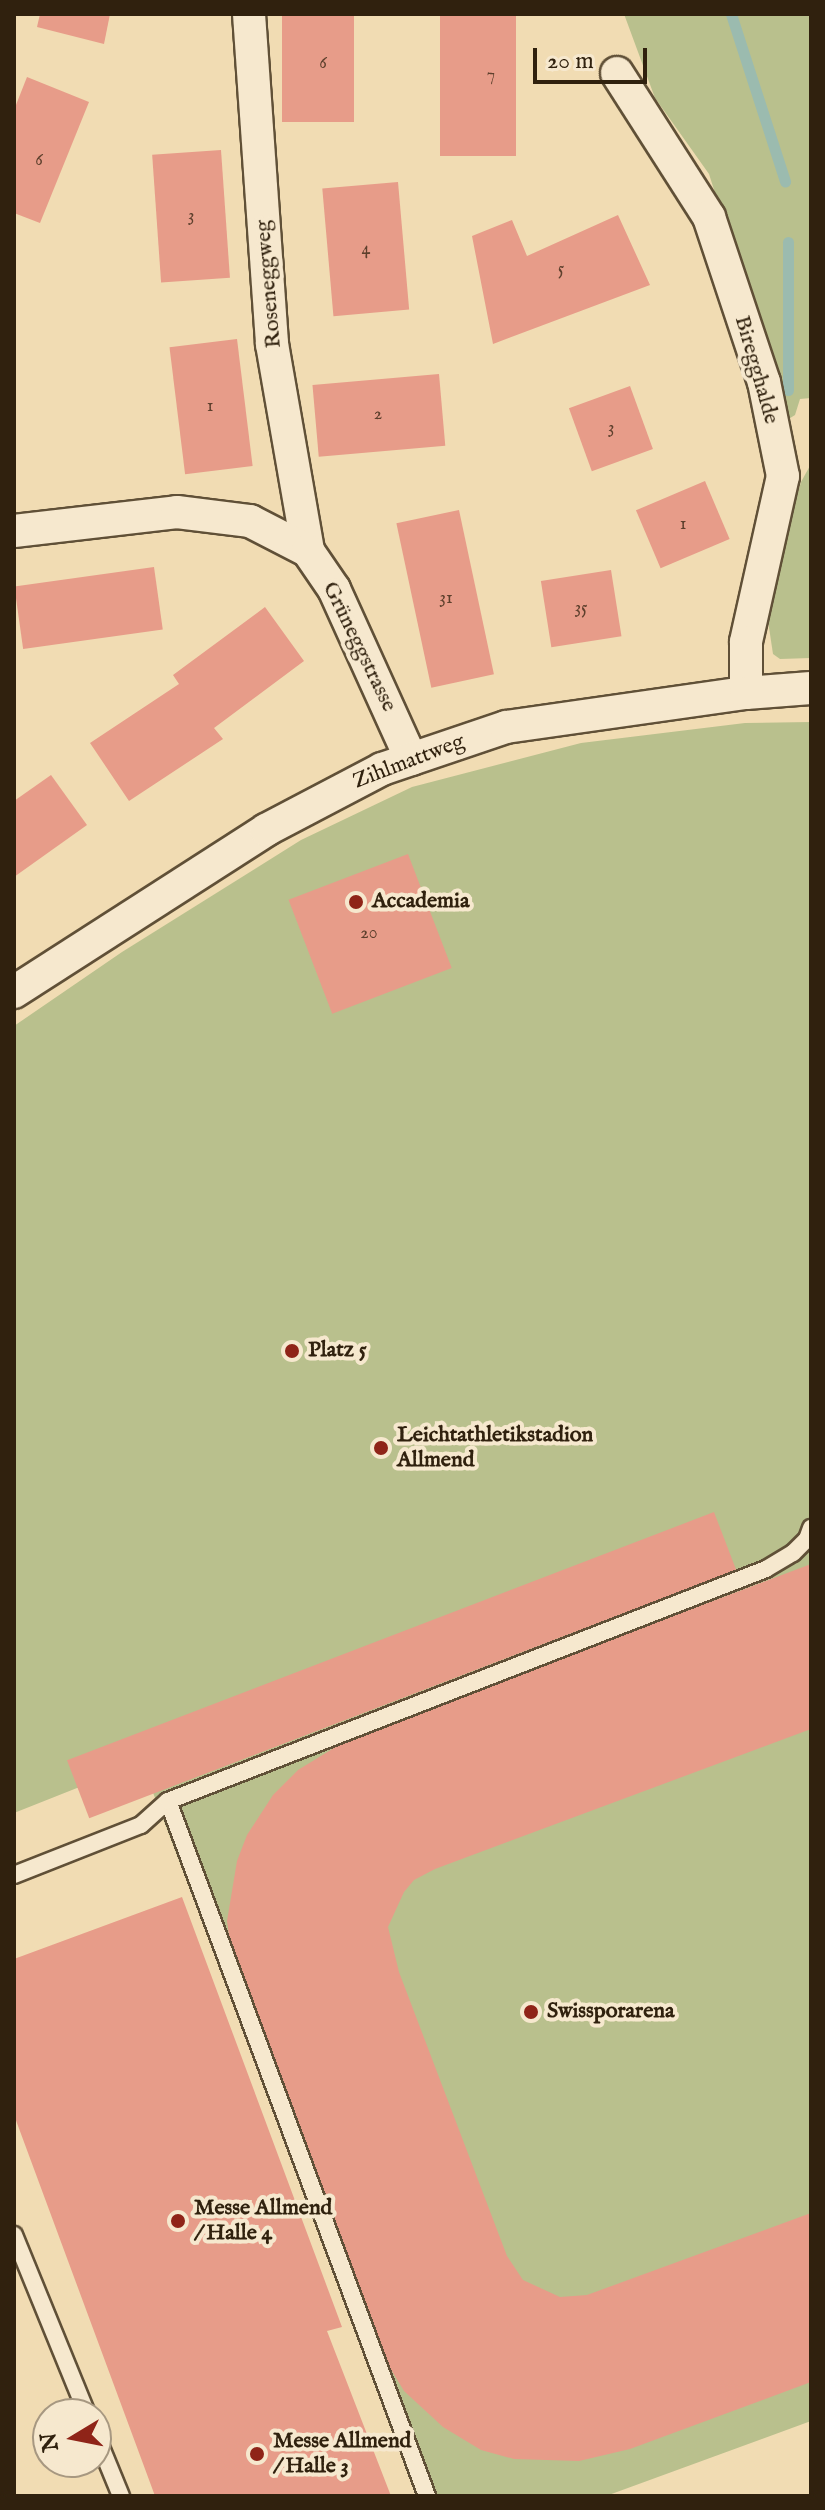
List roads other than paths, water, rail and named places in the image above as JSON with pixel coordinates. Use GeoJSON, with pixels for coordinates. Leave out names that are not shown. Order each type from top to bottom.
{"type":"FeatureCollection","features":[{"type":"Feature","properties":{"kind":"street","name":"Roseneggweg"},"geometry":{"type":"LineString","coordinates":[[249,14],[272,344],[308,551]]}},
{"type":"Feature","properties":{"kind":"street","name":"Biregghalde"},"geometry":{"type":"LineString","coordinates":[[617,73],[709,217],[764,382],[783,476],[746,642],[746,693]]}},
{"type":"Feature","properties":{"kind":"street","name":"Grüneggstrasse"},"geometry":{"type":"LineString","coordinates":[[14,531],[177,512],[250,521],[308,551],[334,589],[411,759]]}},
{"type":"Feature","properties":{"kind":"street","name":"Zihlmattweg"},"geometry":{"type":"LineString","coordinates":[[14,992],[266,830],[359,780],[411,759],[506,727],[746,693],[811,688]]}},
{"type":"Feature","properties":{"kind":"lane"},"geometry":{"type":"LineString","coordinates":[[14,1875],[141,1825],[168,1801],[766,1569],[793,1553],[807,1539],[811,1528]]}},
{"type":"Feature","properties":{"kind":"lane"},"geometry":{"type":"LineString","coordinates":[[168,1801],[427,2496]]}},
{"type":"Feature","properties":{"kind":"lane"},"geometry":{"type":"LineString","coordinates":[[14,2235],[80,2398]]}},
{"type":"Feature","properties":{"kind":"lane"},"geometry":{"type":"LineString","coordinates":[[112,2474],[121,2496]]}},
{"type":"Feature","properties":{"kind":"waterway"},"geometry":{"type":"LineString","coordinates":[[731,14],[785,181]]}},
{"type":"Feature","properties":{"kind":"waterway"},"geometry":{"type":"LineString","coordinates":[[788,242],[788,390]]}},
{"type":"Feature","properties":{"kind":"place","name":"Accademia"},"geometry":{"type":"Point","coordinates":[356,902]}},
{"type":"Feature","properties":{"kind":"place","name":"Platz 5"},"geometry":{"type":"Point","coordinates":[292,1351]}},
{"type":"Feature","properties":{"kind":"place","name":"Leichtathletikstadion Allmend"},"geometry":{"type":"Point","coordinates":[381,1448]}},
{"type":"Feature","properties":{"kind":"place","name":"Swissporarena"},"geometry":{"type":"Point","coordinates":[531,2012]}},
{"type":"Feature","properties":{"kind":"place","name":"Messe Allmend / Halle 4"},"geometry":{"type":"Point","coordinates":[178,2221]}},
{"type":"Feature","properties":{"kind":"place","name":"Messe Allmend / Halle 3"},"geometry":{"type":"Point","coordinates":[257,2454]}}]}
